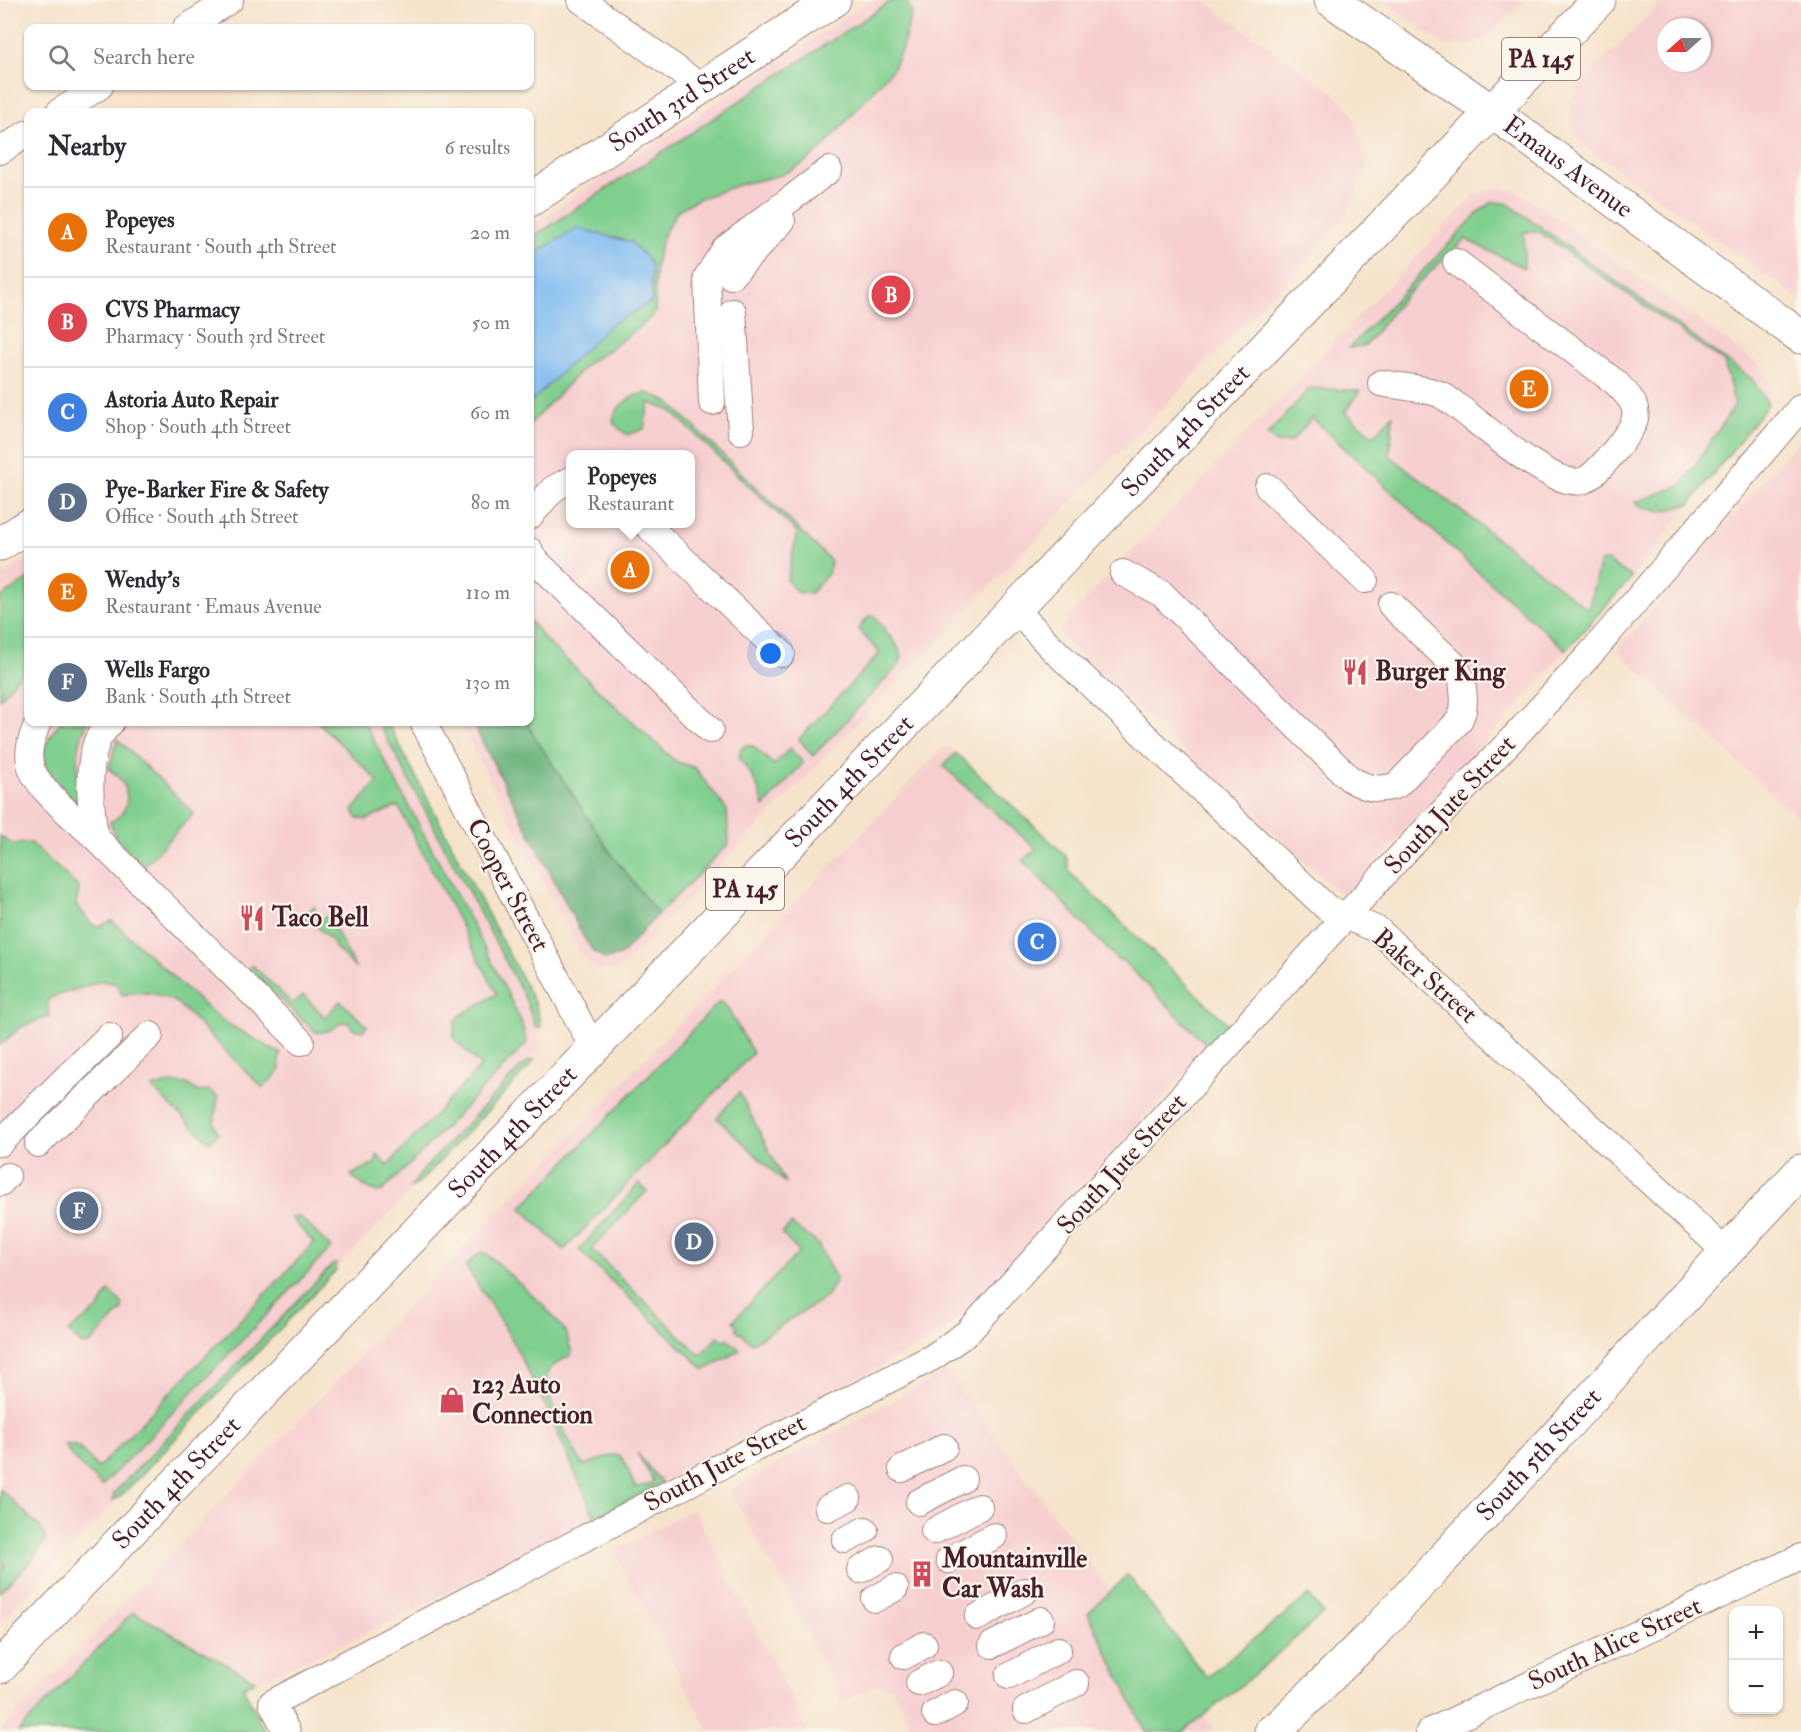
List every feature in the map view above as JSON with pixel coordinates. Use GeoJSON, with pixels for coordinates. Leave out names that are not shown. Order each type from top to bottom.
{"type":"FeatureCollection","features":[{"type":"Feature","properties":{"kind":"main road","name":"South 3rd Street"},"geometry":{"type":"LineString","coordinates":[[534,198],[834,0]]}},
{"type":"Feature","properties":{"kind":"main road","name":"Emaus Avenue"},"geometry":{"type":"LineString","coordinates":[[1331,0],[1491,111],[1801,337]]}},
{"type":"Feature","properties":{"kind":"main road","name":"South 4th Street"},"geometry":{"type":"LineString","coordinates":[[0,1667],[1599,0]]}},
{"type":"Feature","properties":{"kind":"main road"},"geometry":{"type":"LineString","coordinates":[[0,544],[24,529]]}},
{"type":"Feature","properties":{"kind":"main road","name":"South 5th Street"},"geometry":{"type":"LineString","coordinates":[[1282,1729],[1379,1628],[1801,1172]]}},
{"type":"Feature","properties":{"kind":"lane"},"geometry":{"type":"LineString","coordinates":[[192,24],[230,0]]}},
{"type":"Feature","properties":{"kind":"lane"},"geometry":{"type":"LineString","coordinates":[[581,0],[703,88]]}},
{"type":"Feature","properties":{"kind":"lane"},"geometry":{"type":"LineString","coordinates":[[65,108],[94,90]]}},
{"type":"Feature","properties":{"kind":"lane"},"geometry":{"type":"LineString","coordinates":[[0,152],[24,136]]}},
{"type":"Feature","properties":{"kind":"lane"},"geometry":{"type":"LineString","coordinates":[[712,402],[707,277],[725,249],[829,170],[731,276]]}},
{"type":"Feature","properties":{"kind":"lane"},"geometry":{"type":"LineString","coordinates":[[1381,382],[1441,395],[1524,457],[1547,472],[1567,480],[1581,481],[1595,474],[1632,427],[1637,411],[1632,398],[1615,382],[1456,261]]}},
{"type":"Feature","properties":{"kind":"lane"},"geometry":{"type":"LineString","coordinates":[[733,312],[741,431]]}},
{"type":"Feature","properties":{"kind":"lane","name":"South Jute Street"},"geometry":{"type":"LineString","coordinates":[[287,1732],[272,1703],[769,1440],[933,1357],[968,1333],[1395,862],[1594,650],[1801,407]]}},
{"type":"Feature","properties":{"kind":"lane"},"geometry":{"type":"LineString","coordinates":[[534,511],[553,489],[566,482]]}},
{"type":"Feature","properties":{"kind":"lane"},"geometry":{"type":"LineString","coordinates":[[1268,487],[1365,580]]}},
{"type":"Feature","properties":{"kind":"lane"},"geometry":{"type":"LineString","coordinates":[[650,528],[782,654]]}},
{"type":"Feature","properties":{"kind":"lane"},"geometry":{"type":"LineString","coordinates":[[534,559],[710,730]]}},
{"type":"Feature","properties":{"kind":"lane"},"geometry":{"type":"LineString","coordinates":[[1123,573],[1162,594],[1349,778],[1362,786],[1379,789],[1397,785],[1459,721],[1463,711],[1462,680],[1454,664],[1391,605]]}},
{"type":"Feature","properties":{"kind":"lane","name":"Baker Street"},"geometry":{"type":"LineString","coordinates":[[1014,608],[1051,647],[1327,908],[1378,930],[1727,1253]]}},
{"type":"Feature","properties":{"kind":"lane"},"geometry":{"type":"LineString","coordinates":[[36,726],[30,741],[30,764],[39,784],[301,1042]]}},
{"type":"Feature","properties":{"kind":"lane"},"geometry":{"type":"LineString","coordinates":[[95,837],[91,802],[91,764],[98,739],[108,726]]}},
{"type":"Feature","properties":{"kind":"lane","name":"Cooper Street"},"geometry":{"type":"LineString","coordinates":[[425,726],[593,1048]]}},
{"type":"Feature","properties":{"kind":"lane"},"geometry":{"type":"LineString","coordinates":[[38,1144],[150,1035]]}},
{"type":"Feature","properties":{"kind":"lane"},"geometry":{"type":"LineString","coordinates":[[0,1143],[110,1036]]}},
{"type":"Feature","properties":{"kind":"lane"},"geometry":{"type":"LineString","coordinates":[[902,1469],[944,1447]]}},
{"type":"Feature","properties":{"kind":"lane"},"geometry":{"type":"LineString","coordinates":[[919,1502],[963,1479]]}},
{"type":"Feature","properties":{"kind":"lane"},"geometry":{"type":"LineString","coordinates":[[934,1531],[979,1508]]}},
{"type":"Feature","properties":{"kind":"lane"},"geometry":{"type":"LineString","coordinates":[[949,1560],[994,1536]]}},
{"type":"Feature","properties":{"kind":"lane","name":"South Alice Street"},"geometry":{"type":"LineString","coordinates":[[1429,1732],[1801,1557]]}},
{"type":"Feature","properties":{"kind":"lane"},"geometry":{"type":"LineString","coordinates":[[978,1617],[1025,1592]]}},
{"type":"Feature","properties":{"kind":"lane"},"geometry":{"type":"LineString","coordinates":[[992,1645],[1041,1620]]}},
{"type":"Feature","properties":{"kind":"lane"},"geometry":{"type":"LineString","coordinates":[[1008,1676],[1058,1650]]}},
{"type":"Feature","properties":{"kind":"lane"},"geometry":{"type":"LineString","coordinates":[[1026,1710],[1076,1683]]}},
{"type":"Feature","properties":{"kind":"shaded area"},"geometry":{"type":"Polygon","coordinates":[[[871,0],[1203,0],[1337,95],[1352,113],[1367,166],[1343,221],[627,962],[613,970],[598,970],[591,966],[580,953],[461,726],[534,726],[534,223],[871,0]]]}},
{"type":"Feature","properties":{"kind":"shaded area"},"geometry":{"type":"Polygon","coordinates":[[[1383,0],[1525,0],[1485,39],[1468,44],[1444,45],[1383,0]]]}},
{"type":"Feature","properties":{"kind":"shaded area"},"geometry":{"type":"Polygon","coordinates":[[[1663,0],[1801,0],[1801,300],[1581,143],[1571,124],[1570,102],[1577,88],[1663,0]]]}},
{"type":"Feature","properties":{"kind":"shaded area"},"geometry":{"type":"Polygon","coordinates":[[[1496,188],[1513,190],[1530,199],[1763,367],[1771,389],[1768,404],[1632,577],[1350,892],[1344,894],[1337,891],[1066,642],[1060,633],[1065,622],[1477,193],[1496,188]]]}},
{"type":"Feature","properties":{"kind":"shaded area"},"geometry":{"type":"Polygon","coordinates":[[[1801,438],[1801,820],[1617,650],[1801,438]]]}},
{"type":"Feature","properties":{"kind":"shaded area"},"geometry":{"type":"Polygon","coordinates":[[[24,561],[24,726],[389,726],[536,1006],[541,1027],[539,1050],[528,1068],[0,1622],[0,577],[24,561]]]}},
{"type":"Feature","properties":{"kind":"shaded area"},"geometry":{"type":"Polygon","coordinates":[[[947,744],[1066,856],[1070,873],[1230,1026],[1143,1118],[1005,1276],[939,1335],[595,1518],[379,1628],[243,1687],[265,1732],[0,1732],[947,744]]]}},
{"type":"Feature","properties":{"kind":"shaded area"},"geometry":{"type":"Polygon","coordinates":[[[946,1371],[1213,1728],[1207,1732],[914,1732],[891,1688],[878,1684],[843,1702],[772,1563],[769,1563],[730,1490],[946,1371]]]}},
{"type":"Feature","properties":{"kind":"shaded area"},"geometry":{"type":"Polygon","coordinates":[[[694,1509],[808,1732],[709,1732],[614,1551],[694,1509]]]}},
{"type":"Feature","properties":{"kind":"green space"},"geometry":{"type":"Polygon","coordinates":[[[893,0],[906,0],[912,13],[901,51],[893,68],[822,149],[802,164],[781,175],[738,185],[698,199],[678,210],[660,246],[655,269],[655,312],[612,348],[589,362],[534,420],[534,236],[893,0]]]}},
{"type":"Feature","properties":{"kind":"green space"},"geometry":{"type":"Polygon","coordinates":[[[1493,202],[1507,203],[1752,379],[1768,404],[1690,504],[1661,512],[1642,507],[1636,502],[1682,485],[1735,405],[1724,362],[1539,232],[1524,232],[1524,268],[1465,239],[1403,298],[1366,345],[1349,348],[1482,209],[1493,202]]]}},
{"type":"Feature","properties":{"kind":"green space"},"geometry":{"type":"Polygon","coordinates":[[[1310,388],[1360,391],[1345,412],[1373,436],[1393,415],[1390,456],[1588,609],[1600,562],[1607,561],[1632,577],[1566,650],[1468,563],[1312,418],[1291,442],[1277,443],[1267,435],[1310,388]]]}},
{"type":"Feature","properties":{"kind":"green space"},"geometry":{"type":"Polygon","coordinates":[[[646,393],[671,404],[831,561],[828,574],[810,594],[797,592],[787,581],[797,532],[670,410],[649,403],[644,429],[627,435],[613,423],[616,412],[624,402],[646,393]]]}},
{"type":"Feature","properties":{"kind":"green space"},"geometry":{"type":"Polygon","coordinates":[[[24,582],[24,670],[0,699],[0,598],[24,582]]]}},
{"type":"Feature","properties":{"kind":"green space"},"geometry":{"type":"Polygon","coordinates":[[[869,616],[875,616],[897,646],[902,657],[898,666],[813,756],[799,739],[880,653],[858,629],[869,616]]]}},
{"type":"Feature","properties":{"kind":"green space"},"geometry":{"type":"Polygon","coordinates":[[[534,626],[547,642],[675,761],[695,768],[727,810],[729,844],[658,914],[612,855],[529,726],[534,726],[534,626]]]}},
{"type":"Feature","properties":{"kind":"green space"},"geometry":{"type":"Polygon","coordinates":[[[58,726],[86,726],[80,740],[79,750],[80,799],[74,801],[50,772],[44,754],[51,734],[58,726]]]}},
{"type":"Feature","properties":{"kind":"green space"},"geometry":{"type":"Polygon","coordinates":[[[322,726],[366,726],[489,956],[521,1021],[527,1043],[380,1193],[362,1185],[351,1175],[376,1163],[377,1155],[387,1166],[481,1066],[454,1039],[455,1026],[461,1015],[497,994],[398,806],[366,820],[357,818],[353,810],[378,781],[322,726]]]}},
{"type":"Feature","properties":{"kind":"green space"},"geometry":{"type":"Polygon","coordinates":[[[380,726],[389,726],[536,1006],[541,1027],[536,1028],[524,996],[380,726]]]}},
{"type":"Feature","properties":{"kind":"green space"},"geometry":{"type":"Polygon","coordinates":[[[474,726],[529,726],[612,855],[658,914],[620,956],[605,959],[593,951],[584,938],[474,726]]]}},
{"type":"Feature","properties":{"kind":"green space"},"geometry":{"type":"Polygon","coordinates":[[[117,739],[194,813],[144,866],[116,839],[110,822],[123,811],[127,796],[122,781],[109,769],[117,739]]]}},
{"type":"Feature","properties":{"kind":"green space"},"geometry":{"type":"Polygon","coordinates":[[[746,745],[753,746],[774,765],[790,748],[803,763],[764,807],[755,782],[739,759],[741,749],[746,745]]]}},
{"type":"Feature","properties":{"kind":"green space"},"geometry":{"type":"Polygon","coordinates":[[[956,753],[1066,856],[1070,873],[1230,1026],[1209,1047],[1122,960],[1118,960],[1023,860],[1036,849],[943,766],[956,753]]]}},
{"type":"Feature","properties":{"kind":"green space"},"geometry":{"type":"Polygon","coordinates":[[[0,836],[12,844],[31,843],[79,888],[76,904],[91,924],[98,927],[112,921],[207,1008],[228,1024],[281,1054],[280,1071],[263,1088],[177,1003],[150,993],[136,992],[122,995],[117,984],[102,981],[49,998],[47,1005],[50,1016],[21,1027],[0,1045],[0,836]]]}},
{"type":"Feature","properties":{"kind":"green space"},"geometry":{"type":"Polygon","coordinates":[[[314,906],[320,920],[328,916],[356,969],[334,946],[335,943],[309,920],[304,924],[300,920],[314,906]]]}},
{"type":"Feature","properties":{"kind":"green space"},"geometry":{"type":"Polygon","coordinates":[[[252,965],[293,1004],[303,995],[325,1017],[340,1001],[367,1026],[363,1031],[353,1029],[349,1023],[342,1022],[330,1030],[316,1032],[248,970],[252,965]]]}},
{"type":"Feature","properties":{"kind":"green space"},"geometry":{"type":"Polygon","coordinates":[[[720,1001],[726,1006],[753,1053],[564,1250],[521,1208],[720,1001]]]}},
{"type":"Feature","properties":{"kind":"green space"},"geometry":{"type":"Polygon","coordinates":[[[534,1060],[418,1184],[411,1187],[423,1170],[526,1062],[534,1060]]]}},
{"type":"Feature","properties":{"kind":"green space"},"geometry":{"type":"Polygon","coordinates":[[[172,1083],[187,1084],[199,1092],[208,1090],[218,1097],[214,1123],[218,1134],[209,1142],[152,1088],[172,1083]]]}},
{"type":"Feature","properties":{"kind":"green space"},"geometry":{"type":"Polygon","coordinates":[[[739,1092],[786,1184],[717,1118],[739,1092]]]}},
{"type":"Feature","properties":{"kind":"green space"},"geometry":{"type":"Polygon","coordinates":[[[639,1183],[647,1191],[591,1249],[700,1355],[719,1336],[724,1341],[727,1338],[740,1350],[705,1370],[579,1250],[639,1183]]]}},
{"type":"Feature","properties":{"kind":"green space"},"geometry":{"type":"Polygon","coordinates":[[[300,1217],[331,1248],[102,1486],[74,1459],[64,1445],[69,1444],[79,1448],[98,1468],[314,1243],[291,1218],[300,1217]]]}},
{"type":"Feature","properties":{"kind":"green space"},"geometry":{"type":"Polygon","coordinates":[[[791,1224],[817,1243],[836,1279],[826,1297],[752,1343],[736,1329],[738,1326],[733,1321],[799,1252],[782,1234],[791,1224]]]}},
{"type":"Feature","properties":{"kind":"green space"},"geometry":{"type":"Polygon","coordinates":[[[480,1252],[489,1256],[545,1307],[566,1332],[572,1354],[549,1371],[548,1391],[558,1418],[583,1465],[618,1455],[622,1458],[635,1487],[649,1485],[653,1480],[637,1453],[662,1483],[595,1518],[548,1411],[510,1336],[466,1266],[480,1252]]]}},
{"type":"Feature","properties":{"kind":"green space"},"geometry":{"type":"Polygon","coordinates":[[[333,1264],[337,1264],[335,1271],[120,1497],[113,1500],[114,1493],[333,1264]]]}},
{"type":"Feature","properties":{"kind":"green space"},"geometry":{"type":"Polygon","coordinates":[[[109,1291],[122,1303],[122,1310],[90,1344],[82,1345],[68,1332],[98,1309],[109,1291]]]}},
{"type":"Feature","properties":{"kind":"green space"},"geometry":{"type":"Polygon","coordinates":[[[0,1489],[41,1528],[46,1540],[32,1560],[0,1592],[0,1572],[5,1565],[0,1560],[0,1489]]]}},
{"type":"Feature","properties":{"kind":"green space"},"geometry":{"type":"Polygon","coordinates":[[[1128,1575],[1206,1677],[1309,1595],[1323,1614],[1243,1684],[1183,1732],[1146,1732],[1088,1613],[1128,1575]]]}},
{"type":"Feature","properties":{"kind":"green space"},"geometry":{"type":"Polygon","coordinates":[[[133,1612],[256,1681],[243,1687],[265,1732],[18,1732],[133,1612]]]}},
{"type":"Feature","properties":{"kind":"water"},"geometry":{"type":"Polygon","coordinates":[[[577,228],[631,242],[651,263],[652,302],[611,324],[534,399],[534,255],[577,228]]]}},
{"type":"Feature","properties":{"kind":"place","name":"CVS Pharmacy"},"geometry":{"type":"Point","coordinates":[891,295]}},
{"type":"Feature","properties":{"kind":"place","name":"Wendy's"},"geometry":{"type":"Point","coordinates":[1529,389]}},
{"type":"Feature","properties":{"kind":"place","name":"Popeyes"},"geometry":{"type":"Point","coordinates":[630,570]}},
{"type":"Feature","properties":{"kind":"place","name":"Burger King"},"geometry":{"type":"Point","coordinates":[1355,672]}},
{"type":"Feature","properties":{"kind":"place","name":"Taco Bell"},"geometry":{"type":"Point","coordinates":[252,918]}},
{"type":"Feature","properties":{"kind":"place","name":"Astoria Auto Repair"},"geometry":{"type":"Point","coordinates":[1037,942]}},
{"type":"Feature","properties":{"kind":"place","name":"Wells Fargo"},"geometry":{"type":"Point","coordinates":[79,1211]}},
{"type":"Feature","properties":{"kind":"place","name":"Pye-Barker Fire & Safety"},"geometry":{"type":"Point","coordinates":[694,1242]}},
{"type":"Feature","properties":{"kind":"place","name":"123 Auto Connection"},"geometry":{"type":"Point","coordinates":[452,1400]}},
{"type":"Feature","properties":{"kind":"place","name":"Mountainville Car Wash"},"geometry":{"type":"Point","coordinates":[922,1574]}}]}
